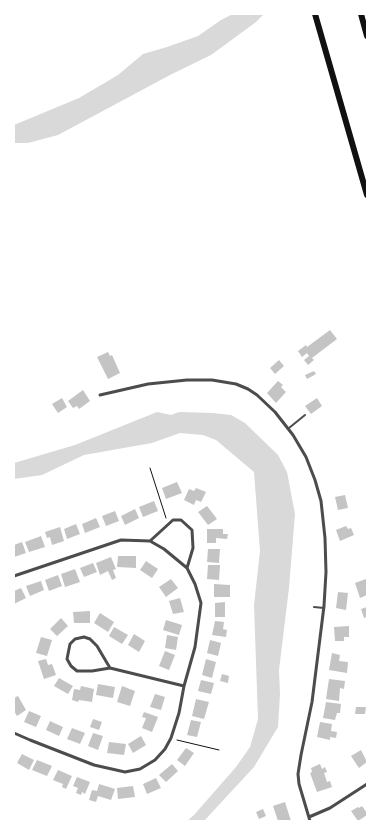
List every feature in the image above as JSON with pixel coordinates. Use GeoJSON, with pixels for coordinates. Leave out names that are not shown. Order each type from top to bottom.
{"type":"FeatureCollection","features":[{"type":"Feature","properties":{"kind":"highway"},"geometry":{"type":"LineString","coordinates":[[315,14],[367,195]]}},
{"type":"Feature","properties":{"kind":"highway"},"geometry":{"type":"LineString","coordinates":[[361,14],[367,36]]}},
{"type":"Feature","properties":{"kind":"street"},"geometry":{"type":"LineString","coordinates":[[100,395],[159,383],[196,380],[224,382],[248,389],[257,395],[288,428],[302,449],[309,464],[320,497],[326,563],[324,608],[312,702],[298,774],[309,819],[367,784]]}},
{"type":"Feature","properties":{"kind":"street"},"geometry":{"type":"LineString","coordinates":[[150,541],[173,520],[181,520],[192,530],[193,548],[187,568]]}},
{"type":"Feature","properties":{"kind":"street"},"geometry":{"type":"LineString","coordinates":[[14,576],[120,540],[150,541],[164,549],[187,568],[201,603],[194,647],[179,713],[165,750],[155,760],[140,769],[125,772],[94,765],[14,733]]}},
{"type":"Feature","properties":{"kind":"street"},"geometry":{"type":"LineString","coordinates":[[110,668],[97,646],[90,639],[84,637],[75,639],[70,644],[66,659],[77,671],[110,668],[184,686]]}},
{"type":"Feature","properties":{"kind":"lane"},"geometry":{"type":"LineString","coordinates":[[288,428],[305,416]]}},
{"type":"Feature","properties":{"kind":"lane"},"geometry":{"type":"LineString","coordinates":[[314,607],[324,608]]}},
{"type":"Feature","properties":{"kind":"path"},"geometry":{"type":"LineString","coordinates":[[150,468],[168,524]]}},
{"type":"Feature","properties":{"kind":"path"},"geometry":{"type":"LineString","coordinates":[[171,738],[218,750]]}},
{"type":"Feature","properties":{"kind":"shaded area"},"geometry":{"type":"Polygon","coordinates":[[[233,14],[264,14],[211,55],[58,135],[28,143],[14,143],[14,125],[79,98],[118,75],[143,54],[198,36],[233,14]]]}},
{"type":"Feature","properties":{"kind":"shaded area"},"geometry":{"type":"Polygon","coordinates":[[[157,412],[171,415],[179,412],[231,415],[245,423],[278,455],[287,472],[295,514],[289,588],[279,670],[278,727],[254,767],[204,821],[187,821],[236,767],[250,747],[258,719],[254,605],[260,551],[254,472],[216,440],[203,435],[180,433],[152,443],[84,455],[42,475],[14,479],[14,463],[75,445],[157,412]]]}},
{"type":"Feature","properties":{"kind":"building"},"geometry":{"type":"Polygon","coordinates":[[[330,330],[337,339],[312,358],[314,360],[308,365],[304,360],[309,356],[307,353],[302,357],[298,351],[306,345],[307,347],[330,330]]]}},
{"type":"Feature","properties":{"kind":"building"},"geometry":{"type":"Polygon","coordinates":[[[108,352],[110,356],[112,355],[120,373],[108,379],[97,357],[108,352]]]}},
{"type":"Feature","properties":{"kind":"building"},"geometry":{"type":"Polygon","coordinates":[[[279,360],[284,366],[275,374],[270,368],[279,360]]]}},
{"type":"Feature","properties":{"kind":"building"},"geometry":{"type":"Polygon","coordinates":[[[314,371],[316,374],[307,379],[305,375],[314,371]]]}},
{"type":"Feature","properties":{"kind":"building"},"geometry":{"type":"Polygon","coordinates":[[[278,381],[283,385],[281,387],[286,392],[276,403],[267,393],[278,381]]]}},
{"type":"Feature","properties":{"kind":"building"},"geometry":{"type":"Polygon","coordinates":[[[83,390],[90,401],[79,409],[77,406],[73,408],[68,401],[83,390]]]}},
{"type":"Feature","properties":{"kind":"building"},"geometry":{"type":"Polygon","coordinates":[[[62,398],[67,407],[58,413],[52,404],[62,398]]]}},
{"type":"Feature","properties":{"kind":"building"},"geometry":{"type":"Polygon","coordinates":[[[317,398],[322,406],[311,414],[305,406],[317,398]]]}},
{"type":"Feature","properties":{"kind":"building"},"geometry":{"type":"Polygon","coordinates":[[[177,482],[182,493],[166,499],[162,488],[177,482]]]}},
{"type":"Feature","properties":{"kind":"building"},"geometry":{"type":"Polygon","coordinates":[[[196,488],[206,492],[201,502],[196,500],[194,505],[184,500],[189,489],[194,491],[196,488]]]}},
{"type":"Feature","properties":{"kind":"building"},"geometry":{"type":"Polygon","coordinates":[[[345,495],[348,508],[338,510],[335,497],[345,495]]]}},
{"type":"Feature","properties":{"kind":"building"},"geometry":{"type":"Polygon","coordinates":[[[154,501],[158,511],[143,517],[139,507],[154,501]]]}},
{"type":"Feature","properties":{"kind":"building"},"geometry":{"type":"Polygon","coordinates":[[[207,506],[217,519],[208,525],[198,512],[207,506]]]}},
{"type":"Feature","properties":{"kind":"building"},"geometry":{"type":"Polygon","coordinates":[[[135,509],[139,518],[125,525],[121,516],[135,509]]]}},
{"type":"Feature","properties":{"kind":"building"},"geometry":{"type":"Polygon","coordinates":[[[115,511],[119,521],[106,526],[102,516],[115,511]]]}},
{"type":"Feature","properties":{"kind":"building"},"geometry":{"type":"Polygon","coordinates":[[[96,518],[100,527],[85,533],[82,524],[96,518]]]}},
{"type":"Feature","properties":{"kind":"building"},"geometry":{"type":"Polygon","coordinates":[[[76,524],[80,534],[67,539],[64,529],[76,524]]]}},
{"type":"Feature","properties":{"kind":"building"},"geometry":{"type":"Polygon","coordinates":[[[346,526],[348,529],[351,528],[354,535],[340,541],[336,530],[346,526]]]}},
{"type":"Feature","properties":{"kind":"building"},"geometry":{"type":"Polygon","coordinates":[[[60,527],[64,541],[52,545],[50,537],[47,538],[45,532],[60,527]]]}},
{"type":"Feature","properties":{"kind":"building"},"geometry":{"type":"Polygon","coordinates":[[[207,529],[223,529],[223,534],[228,534],[227,539],[216,538],[216,543],[207,543],[207,529]]]}},
{"type":"Feature","properties":{"kind":"building"},"geometry":{"type":"Polygon","coordinates":[[[41,536],[45,547],[29,552],[25,542],[41,536]]]}},
{"type":"Feature","properties":{"kind":"building"},"geometry":{"type":"Polygon","coordinates":[[[22,542],[26,553],[14,557],[14,545],[22,542]]]}},
{"type":"Feature","properties":{"kind":"building"},"geometry":{"type":"Polygon","coordinates":[[[208,549],[220,549],[219,563],[207,562],[208,549]]]}},
{"type":"Feature","properties":{"kind":"building"},"geometry":{"type":"Polygon","coordinates":[[[118,556],[136,556],[136,568],[117,567],[118,556]]]}},
{"type":"Feature","properties":{"kind":"building"},"geometry":{"type":"Polygon","coordinates":[[[111,557],[116,569],[113,570],[116,578],[112,580],[108,571],[100,575],[96,563],[111,557]]]}},
{"type":"Feature","properties":{"kind":"building"},"geometry":{"type":"Polygon","coordinates":[[[146,561],[158,569],[152,578],[140,570],[146,561]]]}},
{"type":"Feature","properties":{"kind":"building"},"geometry":{"type":"Polygon","coordinates":[[[93,563],[97,572],[84,577],[80,568],[93,563]]]}},
{"type":"Feature","properties":{"kind":"building"},"geometry":{"type":"Polygon","coordinates":[[[208,565],[220,565],[219,580],[207,579],[208,565]]]}},
{"type":"Feature","properties":{"kind":"building"},"geometry":{"type":"Polygon","coordinates":[[[75,569],[80,582],[65,587],[61,574],[75,569]]]}},
{"type":"Feature","properties":{"kind":"building"},"geometry":{"type":"Polygon","coordinates":[[[58,575],[62,586],[49,591],[45,580],[58,575]]]}},
{"type":"Feature","properties":{"kind":"building"},"geometry":{"type":"Polygon","coordinates":[[[171,579],[178,588],[166,597],[159,587],[171,579]]]}},
{"type":"Feature","properties":{"kind":"building"},"geometry":{"type":"Polygon","coordinates":[[[366,579],[367,595],[360,598],[355,583],[366,579]]]}},
{"type":"Feature","properties":{"kind":"building"},"geometry":{"type":"Polygon","coordinates":[[[41,581],[44,590],[30,596],[26,586],[41,581]]]}},
{"type":"Feature","properties":{"kind":"building"},"geometry":{"type":"Polygon","coordinates":[[[214,584],[230,585],[230,597],[214,597],[214,584]]]}},
{"type":"Feature","properties":{"kind":"building"},"geometry":{"type":"Polygon","coordinates":[[[21,588],[26,598],[14,604],[14,591],[21,588]]]}},
{"type":"Feature","properties":{"kind":"building"},"geometry":{"type":"Polygon","coordinates":[[[338,592],[348,593],[346,610],[336,608],[338,592]]]}},
{"type":"Feature","properties":{"kind":"building"},"geometry":{"type":"Polygon","coordinates":[[[180,598],[184,612],[173,614],[169,601],[180,598]]]}},
{"type":"Feature","properties":{"kind":"building"},"geometry":{"type":"Polygon","coordinates":[[[225,602],[225,617],[215,617],[215,603],[225,602]]]}},
{"type":"Feature","properties":{"kind":"building"},"geometry":{"type":"Polygon","coordinates":[[[367,607],[367,617],[364,618],[361,609],[367,607]]]}},
{"type":"Feature","properties":{"kind":"building"},"geometry":{"type":"Polygon","coordinates":[[[90,611],[90,623],[74,623],[73,612],[90,611]]]}},
{"type":"Feature","properties":{"kind":"building"},"geometry":{"type":"Polygon","coordinates":[[[100,613],[114,622],[108,632],[94,623],[100,613]]]}},
{"type":"Feature","properties":{"kind":"building"},"geometry":{"type":"Polygon","coordinates":[[[61,618],[68,626],[57,636],[50,629],[61,618]]]}},
{"type":"Feature","properties":{"kind":"building"},"geometry":{"type":"Polygon","coordinates":[[[166,620],[182,625],[179,635],[163,630],[166,620]]]}},
{"type":"Feature","properties":{"kind":"building"},"geometry":{"type":"Polygon","coordinates":[[[215,621],[224,622],[223,629],[227,630],[226,637],[212,635],[215,621]]]}},
{"type":"Feature","properties":{"kind":"building"},"geometry":{"type":"Polygon","coordinates":[[[349,626],[349,637],[344,637],[344,641],[335,641],[334,627],[349,626]]]}},
{"type":"Feature","properties":{"kind":"building"},"geometry":{"type":"Polygon","coordinates":[[[114,627],[128,635],[122,644],[109,636],[114,627]]]}},
{"type":"Feature","properties":{"kind":"building"},"geometry":{"type":"Polygon","coordinates":[[[134,634],[145,641],[139,652],[128,645],[134,634]]]}},
{"type":"Feature","properties":{"kind":"building"},"geometry":{"type":"Polygon","coordinates":[[[167,635],[178,637],[176,650],[165,648],[167,635]]]}},
{"type":"Feature","properties":{"kind":"building"},"geometry":{"type":"Polygon","coordinates":[[[41,637],[52,640],[47,656],[36,653],[41,637]]]}},
{"type":"Feature","properties":{"kind":"building"},"geometry":{"type":"Polygon","coordinates":[[[210,640],[221,643],[218,656],[207,653],[210,640]]]}},
{"type":"Feature","properties":{"kind":"building"},"geometry":{"type":"Polygon","coordinates":[[[165,651],[175,655],[169,670],[159,666],[165,651]]]}},
{"type":"Feature","properties":{"kind":"building"},"geometry":{"type":"Polygon","coordinates":[[[332,653],[340,655],[339,661],[348,662],[347,673],[329,670],[332,653]]]}},
{"type":"Feature","properties":{"kind":"building"},"geometry":{"type":"Polygon","coordinates":[[[46,659],[48,665],[52,664],[56,675],[44,679],[38,661],[46,659]]]}},
{"type":"Feature","properties":{"kind":"building"},"geometry":{"type":"Polygon","coordinates":[[[206,659],[216,662],[212,678],[202,675],[206,659]]]}},
{"type":"Feature","properties":{"kind":"building"},"geometry":{"type":"Polygon","coordinates":[[[222,674],[229,676],[228,683],[220,681],[222,674]]]}},
{"type":"Feature","properties":{"kind":"building"},"geometry":{"type":"Polygon","coordinates":[[[59,678],[73,686],[68,694],[54,686],[59,678]]]}},
{"type":"Feature","properties":{"kind":"building"},"geometry":{"type":"Polygon","coordinates":[[[329,679],[345,681],[344,689],[340,688],[339,701],[326,699],[329,679]]]}},
{"type":"Feature","properties":{"kind":"building"},"geometry":{"type":"Polygon","coordinates":[[[201,680],[214,683],[211,694],[198,691],[201,680]]]}},
{"type":"Feature","properties":{"kind":"building"},"geometry":{"type":"Polygon","coordinates":[[[98,684],[115,687],[113,698],[96,695],[98,684]]]}},
{"type":"Feature","properties":{"kind":"building"},"geometry":{"type":"Polygon","coordinates":[[[81,686],[94,689],[92,702],[72,700],[74,689],[80,690],[81,686]]]}},
{"type":"Feature","properties":{"kind":"building"},"geometry":{"type":"Polygon","coordinates":[[[122,686],[135,691],[130,706],[117,702],[122,686]]]}},
{"type":"Feature","properties":{"kind":"building"},"geometry":{"type":"Polygon","coordinates":[[[155,694],[165,697],[161,710],[150,707],[155,694]]]}},
{"type":"Feature","properties":{"kind":"building"},"geometry":{"type":"Polygon","coordinates":[[[18,696],[26,710],[17,716],[14,711],[14,698],[18,696]]]}},
{"type":"Feature","properties":{"kind":"building"},"geometry":{"type":"Polygon","coordinates":[[[196,699],[209,702],[204,719],[192,716],[196,699]]]}},
{"type":"Feature","properties":{"kind":"building"},"geometry":{"type":"Polygon","coordinates":[[[326,702],[341,704],[340,713],[337,713],[335,720],[323,718],[326,702]]]}},
{"type":"Feature","properties":{"kind":"building"},"geometry":{"type":"Polygon","coordinates":[[[356,707],[366,707],[365,714],[355,714],[356,707]]]}},
{"type":"Feature","properties":{"kind":"building"},"geometry":{"type":"Polygon","coordinates":[[[29,711],[41,716],[36,727],[24,722],[29,711]]]}},
{"type":"Feature","properties":{"kind":"building"},"geometry":{"type":"Polygon","coordinates":[[[144,712],[158,717],[152,732],[142,728],[146,718],[142,717],[144,712]]]}},
{"type":"Feature","properties":{"kind":"building"},"geometry":{"type":"Polygon","coordinates":[[[93,719],[102,722],[99,730],[90,727],[93,719]]]}},
{"type":"Feature","properties":{"kind":"building"},"geometry":{"type":"Polygon","coordinates":[[[191,720],[201,722],[197,737],[187,735],[191,720]]]}},
{"type":"Feature","properties":{"kind":"building"},"geometry":{"type":"Polygon","coordinates":[[[50,721],[63,727],[59,736],[46,730],[50,721]]]}},
{"type":"Feature","properties":{"kind":"building"},"geometry":{"type":"Polygon","coordinates":[[[320,722],[332,724],[331,731],[337,732],[336,738],[330,737],[330,740],[317,737],[320,722]]]}},
{"type":"Feature","properties":{"kind":"building"},"geometry":{"type":"Polygon","coordinates":[[[72,728],[85,733],[80,744],[67,739],[72,728]]]}},
{"type":"Feature","properties":{"kind":"building"},"geometry":{"type":"Polygon","coordinates":[[[93,733],[103,736],[98,750],[88,746],[93,733]]]}},
{"type":"Feature","properties":{"kind":"building"},"geometry":{"type":"Polygon","coordinates":[[[141,736],[146,745],[133,753],[128,744],[141,736]]]}},
{"type":"Feature","properties":{"kind":"building"},"geometry":{"type":"Polygon","coordinates":[[[109,742],[126,744],[124,755],[107,753],[109,742]]]}},
{"type":"Feature","properties":{"kind":"building"},"geometry":{"type":"Polygon","coordinates":[[[186,748],[194,753],[185,766],[177,760],[186,748]]]}},
{"type":"Feature","properties":{"kind":"building"},"geometry":{"type":"Polygon","coordinates":[[[361,750],[367,762],[359,768],[351,756],[361,750]]]}},
{"type":"Feature","properties":{"kind":"building"},"geometry":{"type":"Polygon","coordinates":[[[22,754],[34,760],[29,770],[17,763],[22,754]]]}},
{"type":"Feature","properties":{"kind":"building"},"geometry":{"type":"Polygon","coordinates":[[[37,760],[52,766],[47,776],[32,770],[37,760]]]}},
{"type":"Feature","properties":{"kind":"building"},"geometry":{"type":"Polygon","coordinates":[[[172,764],[178,771],[166,782],[159,775],[172,764]]]}},
{"type":"Feature","properties":{"kind":"building"},"geometry":{"type":"Polygon","coordinates":[[[320,764],[322,769],[325,767],[327,772],[324,773],[327,782],[330,781],[332,787],[317,792],[310,773],[312,772],[311,768],[320,764]]]}},
{"type":"Feature","properties":{"kind":"building"},"geometry":{"type":"Polygon","coordinates":[[[58,770],[72,776],[66,789],[62,787],[63,784],[53,780],[58,770]]]}},
{"type":"Feature","properties":{"kind":"building"},"geometry":{"type":"Polygon","coordinates":[[[77,777],[90,782],[85,794],[82,792],[81,795],[76,793],[78,788],[73,786],[77,777]]]}},
{"type":"Feature","properties":{"kind":"building"},"geometry":{"type":"Polygon","coordinates":[[[156,778],[161,788],[147,794],[143,784],[156,778]]]}},
{"type":"Feature","properties":{"kind":"building"},"geometry":{"type":"Polygon","coordinates":[[[99,784],[115,789],[111,800],[98,796],[96,802],[89,800],[92,790],[97,791],[99,784]]]}},
{"type":"Feature","properties":{"kind":"building"},"geometry":{"type":"Polygon","coordinates":[[[133,786],[135,797],[118,799],[117,788],[133,786]]]}},
{"type":"Feature","properties":{"kind":"building"},"geometry":{"type":"Polygon","coordinates":[[[285,802],[291,821],[278,821],[273,806],[285,802]]]}},
{"type":"Feature","properties":{"kind":"building"},"geometry":{"type":"Polygon","coordinates":[[[362,806],[367,815],[358,821],[351,811],[362,806]]]}},
{"type":"Feature","properties":{"kind":"building"},"geometry":{"type":"Polygon","coordinates":[[[263,809],[266,816],[259,819],[256,812],[263,809]]]}}]}
